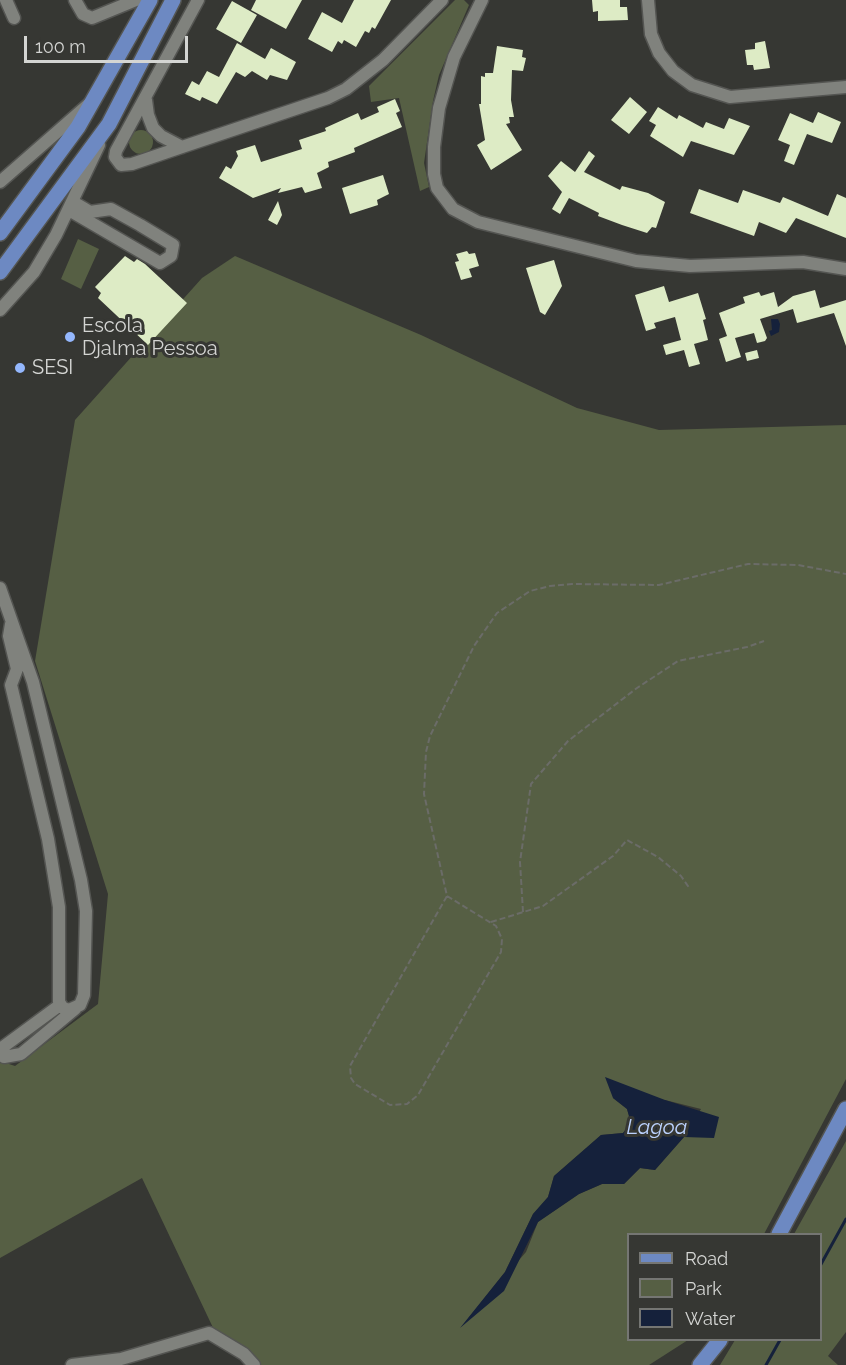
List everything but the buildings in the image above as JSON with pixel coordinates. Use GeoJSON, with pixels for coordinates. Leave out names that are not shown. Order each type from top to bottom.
{"type":"FeatureCollection","features":[{"type":"Feature","properties":{"kind":"main road"},"geometry":{"type":"LineString","coordinates":[[0,233],[63,150],[150,0]]}},
{"type":"Feature","properties":{"kind":"main road"},"geometry":{"type":"LineString","coordinates":[[0,272],[109,124],[173,0]]}},
{"type":"Feature","properties":{"kind":"main road"},"geometry":{"type":"LineString","coordinates":[[780,1233],[846,1109]]}},
{"type":"Feature","properties":{"kind":"main road"},"geometry":{"type":"LineString","coordinates":[[700,1365],[719,1341]]}},
{"type":"Feature","properties":{"kind":"street"},"geometry":{"type":"LineString","coordinates":[[6,0],[14,18]]}},
{"type":"Feature","properties":{"kind":"street"},"geometry":{"type":"LineString","coordinates":[[75,0],[83,14],[92,18],[136,0]]}},
{"type":"Feature","properties":{"kind":"street"},"geometry":{"type":"LineString","coordinates":[[198,0],[146,100],[116,151],[117,162],[126,165],[328,98],[346,89],[383,60],[442,0]]}},
{"type":"Feature","properties":{"kind":"street"},"geometry":{"type":"LineString","coordinates":[[648,0],[651,34],[659,53],[673,71],[692,85],[730,97],[846,87]]}},
{"type":"Feature","properties":{"kind":"street"},"geometry":{"type":"LineString","coordinates":[[478,2],[446,78],[436,128],[434,174],[437,188],[453,209],[478,222],[636,261],[690,266],[803,262],[846,269]]}},
{"type":"Feature","properties":{"kind":"street"},"geometry":{"type":"LineString","coordinates":[[0,182],[94,99]]}},
{"type":"Feature","properties":{"kind":"street"},"geometry":{"type":"LineString","coordinates":[[146,100],[153,128],[160,136],[182,147]]}},
{"type":"Feature","properties":{"kind":"street"},"geometry":{"type":"LineString","coordinates":[[0,310],[34,272],[71,206],[109,124]]}},
{"type":"Feature","properties":{"kind":"street"},"geometry":{"type":"LineString","coordinates":[[71,206],[90,212],[111,209],[173,245],[171,256],[160,263],[71,206]]}},
{"type":"Feature","properties":{"kind":"street"},"geometry":{"type":"LineString","coordinates":[[0,588],[33,682],[81,880],[86,939],[84,995],[80,1005],[21,1054],[4,1057],[3,1047],[60,1005]]}},
{"type":"Feature","properties":{"kind":"street"},"geometry":{"type":"LineString","coordinates":[[11,624],[9,636],[17,669],[11,685],[44,820],[58,906],[60,1005]]}},
{"type":"Feature","properties":{"kind":"street"},"geometry":{"type":"LineString","coordinates":[[60,1005],[69,1010],[80,1005]]}},
{"type":"Feature","properties":{"kind":"street"},"geometry":{"type":"LineString","coordinates":[[72,1365],[121,1359],[209,1333],[244,1354],[254,1365]]}},
{"type":"Feature","properties":{"kind":"path"},"geometry":{"type":"LineString","coordinates":[[447,896],[491,921],[501,932],[501,952],[414,1101],[399,1106],[382,1102],[355,1084],[351,1078],[350,1066],[447,896],[424,794],[426,752],[430,736],[474,646],[497,613],[530,591],[550,586],[659,585],[748,564],[798,565],[846,574]]}},
{"type":"Feature","properties":{"kind":"path"},"geometry":{"type":"LineString","coordinates":[[523,912],[520,862],[531,784],[568,741],[678,661],[747,647],[764,641]]}},
{"type":"Feature","properties":{"kind":"path"},"geometry":{"type":"LineString","coordinates":[[491,921],[543,906],[613,856],[627,840],[658,856],[681,876],[690,889]]}},
{"type":"Feature","properties":{"kind":"green space"},"geometry":{"type":"Polygon","coordinates":[[[455,0],[464,0],[469,5],[439,75],[424,163],[429,187],[420,191],[399,98],[371,102],[369,86],[455,0]]]}},
{"type":"Feature","properties":{"kind":"green space"},"geometry":{"type":"Polygon","coordinates":[[[141,130],[149,134],[153,142],[149,150],[141,154],[133,150],[129,142],[133,134],[141,130]]]}},
{"type":"Feature","properties":{"kind":"green space"},"geometry":{"type":"Polygon","coordinates":[[[78,239],[99,249],[81,289],[61,279],[78,239]]]}},
{"type":"Feature","properties":{"kind":"green space"},"geometry":{"type":"Polygon","coordinates":[[[235,256],[421,335],[577,408],[659,430],[846,425],[846,1079],[765,1233],[627,1233],[627,1341],[686,1341],[649,1365],[256,1365],[216,1334],[142,1178],[0,1258],[0,1061],[15,1066],[98,1004],[108,894],[35,661],[75,420],[202,278],[235,256]],[[613,1098],[627,1109],[631,1123],[623,1133],[601,1135],[554,1176],[548,1197],[533,1214],[505,1272],[463,1325],[526,1252],[538,1222],[579,1194],[602,1184],[624,1184],[640,1168],[655,1170],[684,1137],[701,1109],[665,1100],[613,1098]]]}},
{"type":"Feature","properties":{"kind":"green space"},"geometry":{"type":"Polygon","coordinates":[[[846,1141],[846,1332],[828,1356],[838,1365],[720,1365],[734,1341],[822,1341],[822,1233],[795,1233],[846,1141]]]}},
{"type":"Feature","properties":{"kind":"water"},"geometry":{"type":"Polygon","coordinates":[[[771,319],[778,319],[780,324],[779,332],[771,336],[769,331],[772,330],[771,319]]]}},
{"type":"Feature","properties":{"kind":"water","name":"Lagoa"},"geometry":{"type":"Polygon","coordinates":[[[605,1077],[665,1100],[719,1117],[714,1138],[684,1137],[655,1170],[640,1168],[624,1184],[602,1184],[579,1194],[538,1222],[504,1291],[460,1328],[505,1272],[533,1214],[548,1197],[554,1176],[601,1135],[623,1133],[631,1123],[627,1109],[613,1098],[605,1077]]]}},
{"type":"Feature","properties":{"kind":"waterway"},"geometry":{"type":"LineString","coordinates":[[822,1262],[846,1219]]}},
{"type":"Feature","properties":{"kind":"waterway"},"geometry":{"type":"LineString","coordinates":[[766,1365],[779,1341]]}},
{"type":"Feature","properties":{"kind":"place","name":"Escola Djalma Pessoa"},"geometry":{"type":"Point","coordinates":[70,337]}},
{"type":"Feature","properties":{"kind":"place","name":"SESI"},"geometry":{"type":"Point","coordinates":[20,368]}}]}
